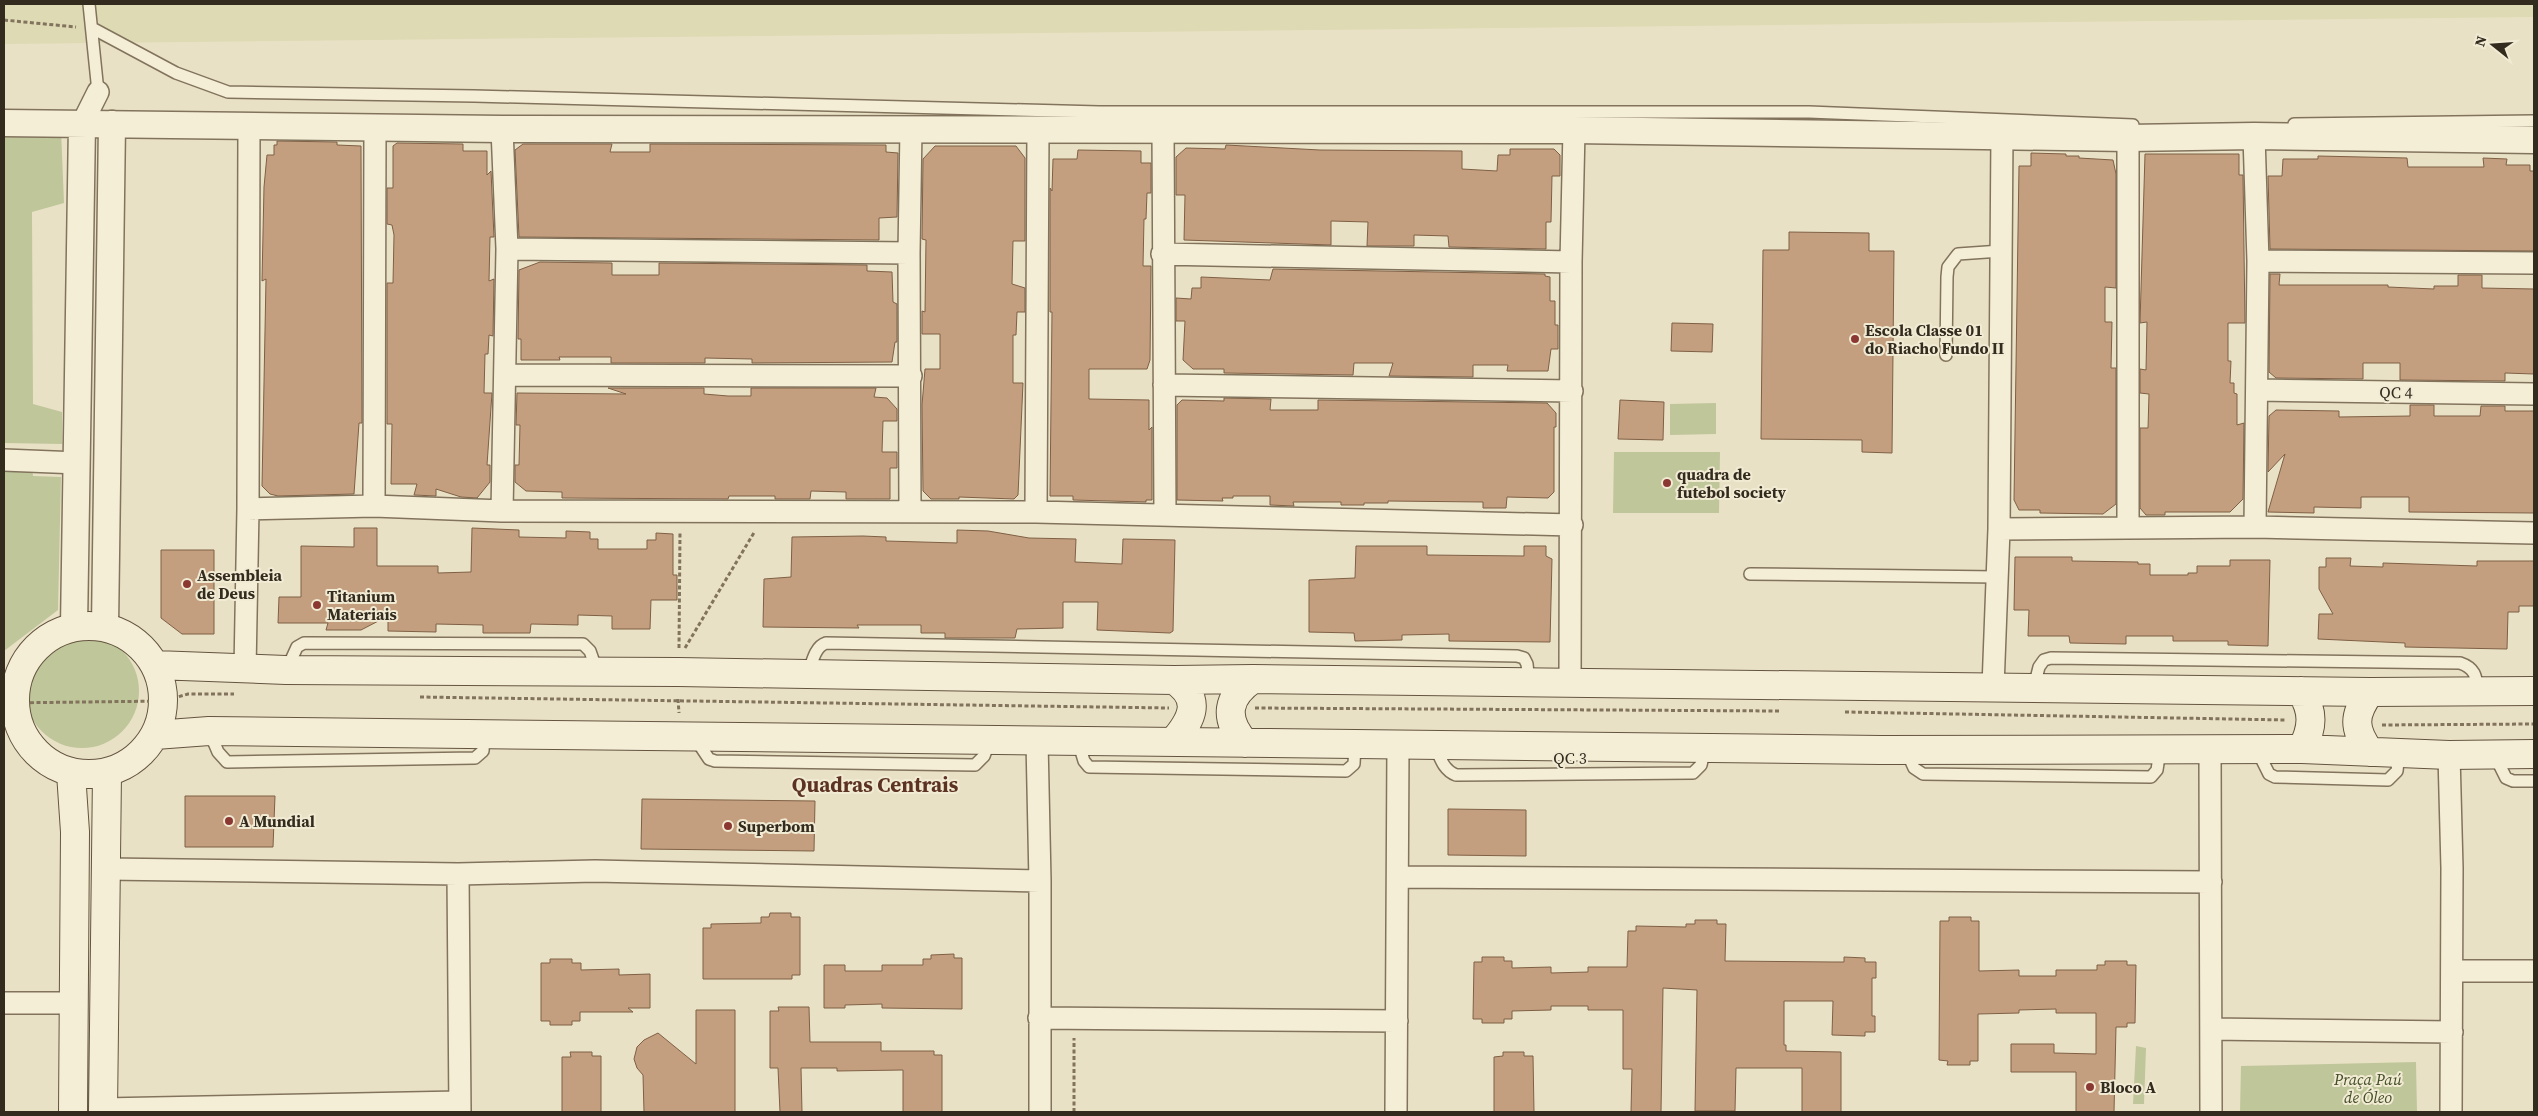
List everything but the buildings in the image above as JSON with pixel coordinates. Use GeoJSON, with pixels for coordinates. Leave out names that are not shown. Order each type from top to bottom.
{"type":"FeatureCollection","features":[{"type":"Feature","properties":{"kind":"main road"},"geometry":{"type":"LineString","coordinates":[[74,627],[105,627],[126,634],[143,648],[155,665],[160,677],[164,701],[162,719],[155,735],[143,752],[127,765],[107,773],[90,775],[71,773],[49,763],[31,747],[10,714],[16,686],[13,668],[53,635],[74,627]]}},
{"type":"Feature","properties":{"kind":"main road"},"geometry":{"type":"LineString","coordinates":[[155,665],[241,682],[286,670],[597,671],[1174,680],[1253,679],[2370,692],[2534,691]]}},
{"type":"Feature","properties":{"kind":"main road"},"geometry":{"type":"LineString","coordinates":[[1245,742],[1236,733],[1230,708],[1234,695],[1253,679]]}},
{"type":"Feature","properties":{"kind":"main road"},"geometry":{"type":"LineString","coordinates":[[1173,742],[1186,727],[1192,708],[1190,696],[1174,680]]}},
{"type":"Feature","properties":{"kind":"main road"},"geometry":{"type":"LineString","coordinates":[[2301,691],[2312,712],[2312,721],[2302,749]]}},
{"type":"Feature","properties":{"kind":"main road"},"geometry":{"type":"LineString","coordinates":[[2370,692],[2361,704],[2356,725],[2358,734],[2370,752]]}},
{"type":"Feature","properties":{"kind":"main road"},"geometry":{"type":"LineString","coordinates":[[155,735],[210,732],[1906,750],[2210,751],[2256,748],[2448,755],[2534,754]]}},
{"type":"Feature","properties":{"kind":"main road"},"geometry":{"type":"LineString","coordinates":[[71,773],[75,832],[73,1112]]}},
{"type":"Feature","properties":{"kind":"main road"},"geometry":{"type":"LineString","coordinates":[[103,1110],[107,773]]}},
{"type":"Feature","properties":{"kind":"street"},"geometry":{"type":"LineString","coordinates":[[98,92],[112,124],[105,627]]}},
{"type":"Feature","properties":{"kind":"street"},"geometry":{"type":"LineString","coordinates":[[74,627],[82,124],[98,92]]}},
{"type":"Feature","properties":{"kind":"street"},"geometry":{"type":"LineString","coordinates":[[4,123],[502,129],[1574,130],[2002,134],[2256,130],[2534,140]]}},
{"type":"Feature","properties":{"kind":"street"},"geometry":{"type":"LineString","coordinates":[[241,682],[248,509],[248,126]]}},
{"type":"Feature","properties":{"kind":"street"},"geometry":{"type":"LineString","coordinates":[[374,506],[376,128]]}},
{"type":"Feature","properties":{"kind":"street"},"geometry":{"type":"LineString","coordinates":[[910,511],[909,253],[911,128]]}},
{"type":"Feature","properties":{"kind":"street"},"geometry":{"type":"LineString","coordinates":[[502,129],[506,249],[506,375],[502,511]]}},
{"type":"Feature","properties":{"kind":"street"},"geometry":{"type":"LineString","coordinates":[[1036,512],[1038,129]]}},
{"type":"Feature","properties":{"kind":"street"},"geometry":{"type":"LineString","coordinates":[[1163,129],[1162,254],[1165,515]]}},
{"type":"Feature","properties":{"kind":"street"},"geometry":{"type":"LineString","coordinates":[[1570,683],[1572,525],[1571,262],[1574,130]]}},
{"type":"Feature","properties":{"kind":"street"},"geometry":{"type":"LineString","coordinates":[[2255,527],[2258,390],[2256,130]]}},
{"type":"Feature","properties":{"kind":"street"},"geometry":{"type":"LineString","coordinates":[[2128,528],[2135,132]]}},
{"type":"Feature","properties":{"kind":"street"},"geometry":{"type":"LineString","coordinates":[[1993,687],[1999,529],[2002,134]]}},
{"type":"Feature","properties":{"kind":"street"},"geometry":{"type":"LineString","coordinates":[[506,249],[909,253]]}},
{"type":"Feature","properties":{"kind":"street"},"geometry":{"type":"LineString","coordinates":[[1162,254],[1571,262]]}},
{"type":"Feature","properties":{"kind":"street"},"geometry":{"type":"LineString","coordinates":[[2258,261],[2534,264]]}},
{"type":"Feature","properties":{"kind":"street"},"geometry":{"type":"LineString","coordinates":[[506,375],[910,376]]}},
{"type":"Feature","properties":{"kind":"street"},"geometry":{"type":"LineString","coordinates":[[1164,385],[1572,391]]}},
{"type":"Feature","properties":{"kind":"street","name":"QC 4"},"geometry":{"type":"LineString","coordinates":[[2258,390],[2534,394]]}},
{"type":"Feature","properties":{"kind":"street"},"geometry":{"type":"LineString","coordinates":[[4,460],[78,462]]}},
{"type":"Feature","properties":{"kind":"street"},"geometry":{"type":"LineString","coordinates":[[248,509],[374,506],[502,511],[1036,512],[1572,525]]}},
{"type":"Feature","properties":{"kind":"street"},"geometry":{"type":"LineString","coordinates":[[1999,529],[2255,527],[2534,533]]}},
{"type":"Feature","properties":{"kind":"street"},"geometry":{"type":"LineString","coordinates":[[1037,741],[1040,881],[1040,1112]]}},
{"type":"Feature","properties":{"kind":"street"},"geometry":{"type":"LineString","coordinates":[[1396,1112],[1398,746]]}},
{"type":"Feature","properties":{"kind":"street"},"geometry":{"type":"LineString","coordinates":[[2210,751],[2211,1112]]}},
{"type":"Feature","properties":{"kind":"street"},"geometry":{"type":"LineString","coordinates":[[2448,755],[2452,868],[2450,1112]]}},
{"type":"Feature","properties":{"kind":"street"},"geometry":{"type":"LineString","coordinates":[[107,869],[458,874],[594,871],[1040,881]]}},
{"type":"Feature","properties":{"kind":"street"},"geometry":{"type":"LineString","coordinates":[[103,1110],[460,1107],[458,874]]}},
{"type":"Feature","properties":{"kind":"street"},"geometry":{"type":"LineString","coordinates":[[1398,877],[2211,882]]}},
{"type":"Feature","properties":{"kind":"street"},"geometry":{"type":"LineString","coordinates":[[2452,971],[2534,971]]}},
{"type":"Feature","properties":{"kind":"street"},"geometry":{"type":"LineString","coordinates":[[4,1003],[74,1003]]}},
{"type":"Feature","properties":{"kind":"street"},"geometry":{"type":"LineString","coordinates":[[1039,1018],[1397,1021]]}},
{"type":"Feature","properties":{"kind":"street"},"geometry":{"type":"LineString","coordinates":[[2211,1029],[2452,1032]]}},
{"type":"Feature","properties":{"kind":"lane"},"geometry":{"type":"LineString","coordinates":[[89,4],[98,92]]}},
{"type":"Feature","properties":{"kind":"lane"},"geometry":{"type":"LineString","coordinates":[[92,28],[176,73],[228,92],[474,96],[1099,112],[1809,112],[2135,132]]}},
{"type":"Feature","properties":{"kind":"lane"},"geometry":{"type":"LineString","coordinates":[[2278,124],[2534,121]]}},
{"type":"Feature","properties":{"kind":"lane"},"geometry":{"type":"LineString","coordinates":[[2229,124],[2256,130]]}},
{"type":"Feature","properties":{"kind":"lane"},"geometry":{"type":"LineString","coordinates":[[1946,355],[1948,267],[1958,254],[2001,251]]}},
{"type":"Feature","properties":{"kind":"lane"},"geometry":{"type":"LineString","coordinates":[[1750,574],[1997,577]]}},
{"type":"Feature","properties":{"kind":"lane"},"geometry":{"type":"LineString","coordinates":[[808,674],[820,644],[826,643],[1517,656],[1524,658],[1527,664],[1530,683]]}},
{"type":"Feature","properties":{"kind":"lane"},"geometry":{"type":"LineString","coordinates":[[2034,687],[2039,667],[2044,660],[2052,658],[2460,663],[2470,666],[2475,673],[2478,690]]}},
{"type":"Feature","properties":{"kind":"lane"},"geometry":{"type":"LineString","coordinates":[[1078,741],[1084,761],[1090,767],[1346,771],[1354,764],[1355,744]]}},
{"type":"Feature","properties":{"kind":"lane"},"geometry":{"type":"LineString","coordinates":[[2256,748],[2269,774],[2275,777],[2388,780],[2397,771],[2399,753]]}},
{"type":"Feature","properties":{"kind":"lane"},"geometry":{"type":"LineString","coordinates":[[2494,754],[2506,778],[2514,781],[2534,781]]}},
{"type":"Feature","properties":{"kind":"path"},"geometry":{"type":"LineString","coordinates":[[4,20],[92,28]]}},
{"type":"Feature","properties":{"kind":"path"},"geometry":{"type":"LineString","coordinates":[[681,511],[679,652],[688,646],[766,511]]}},
{"type":"Feature","properties":{"kind":"path"},"geometry":{"type":"LineString","coordinates":[[678,672],[678,701],[687,737]]}},
{"type":"Feature","properties":{"kind":"path"},"geometry":{"type":"LineString","coordinates":[[10,714],[164,701],[241,682]]}},
{"type":"Feature","properties":{"kind":"path"},"geometry":{"type":"LineString","coordinates":[[414,697],[1192,708]]}},
{"type":"Feature","properties":{"kind":"path"},"geometry":{"type":"LineString","coordinates":[[1230,708],[1780,712]]}},
{"type":"Feature","properties":{"kind":"path"},"geometry":{"type":"LineString","coordinates":[[1838,712],[2312,721]]}},
{"type":"Feature","properties":{"kind":"path"},"geometry":{"type":"LineString","coordinates":[[2356,725],[2534,724]]}},
{"type":"Feature","properties":{"kind":"path"},"geometry":{"type":"LineString","coordinates":[[1074,1018],[1074,1112]]}},
{"type":"Feature","properties":{"kind":"shaded area"},"geometry":{"type":"Polygon","coordinates":[[[4,4],[2534,4],[2534,17],[4,44],[4,4]]]}},
{"type":"Feature","properties":{"kind":"green space"},"geometry":{"type":"Polygon","coordinates":[[[61,130],[64,203],[32,212],[33,404],[62,412],[62,444],[4,443],[4,132],[61,130]]]}},
{"type":"Feature","properties":{"kind":"green space"},"geometry":{"type":"Polygon","coordinates":[[[1716,403],[1716,434],[1670,435],[1670,404],[1716,403]]]}},
{"type":"Feature","properties":{"kind":"green space","name":"quadra de futebol society"},"geometry":{"type":"Polygon","coordinates":[[[1614,452],[1720,452],[1719,513],[1613,513],[1614,452]]]}},
{"type":"Feature","properties":{"kind":"green space"},"geometry":{"type":"Polygon","coordinates":[[[32,467],[33,476],[61,477],[58,610],[4,651],[4,469],[32,467]]]}},
{"type":"Feature","properties":{"kind":"green space"},"geometry":{"type":"Polygon","coordinates":[[[82,634],[104,639],[122,651],[134,669],[139,691],[134,713],[122,731],[104,743],[82,748],[60,743],[42,731],[30,713],[25,691],[30,669],[42,651],[60,639],[82,634]]]}},
{"type":"Feature","properties":{"kind":"green space"},"geometry":{"type":"Polygon","coordinates":[[[2136,1046],[2146,1048],[2144,1104],[2133,1104],[2136,1046]]]}},
{"type":"Feature","properties":{"kind":"green space","name":"Praça Paú de Óleo"},"geometry":{"type":"Polygon","coordinates":[[[2416,1062],[2417,1112],[2240,1112],[2241,1066],[2416,1062]]]}},
{"type":"Feature","properties":{"kind":"place","name":"Escola Classe 01 do Riacho Fundo II"},"geometry":{"type":"Point","coordinates":[1855,339]}},
{"type":"Feature","properties":{"kind":"place","name":"quadra de futebol society"},"geometry":{"type":"Point","coordinates":[1667,483]}},
{"type":"Feature","properties":{"kind":"place","name":"Assembleia de Deus"},"geometry":{"type":"Point","coordinates":[187,584]}},
{"type":"Feature","properties":{"kind":"place","name":"Titanium Materiais"},"geometry":{"type":"Point","coordinates":[317,605]}},
{"type":"Feature","properties":{"kind":"place","name":"A Mundial"},"geometry":{"type":"Point","coordinates":[229,821]}},
{"type":"Feature","properties":{"kind":"place","name":"Superbom"},"geometry":{"type":"Point","coordinates":[728,826]}},
{"type":"Feature","properties":{"kind":"place","name":"Bloco A"},"geometry":{"type":"Point","coordinates":[2090,1087]}},
{"type":"Feature","properties":{"kind":"district","name":"Quadras Centrais"},"geometry":{"type":"Point","coordinates":[875,784]}}]}
